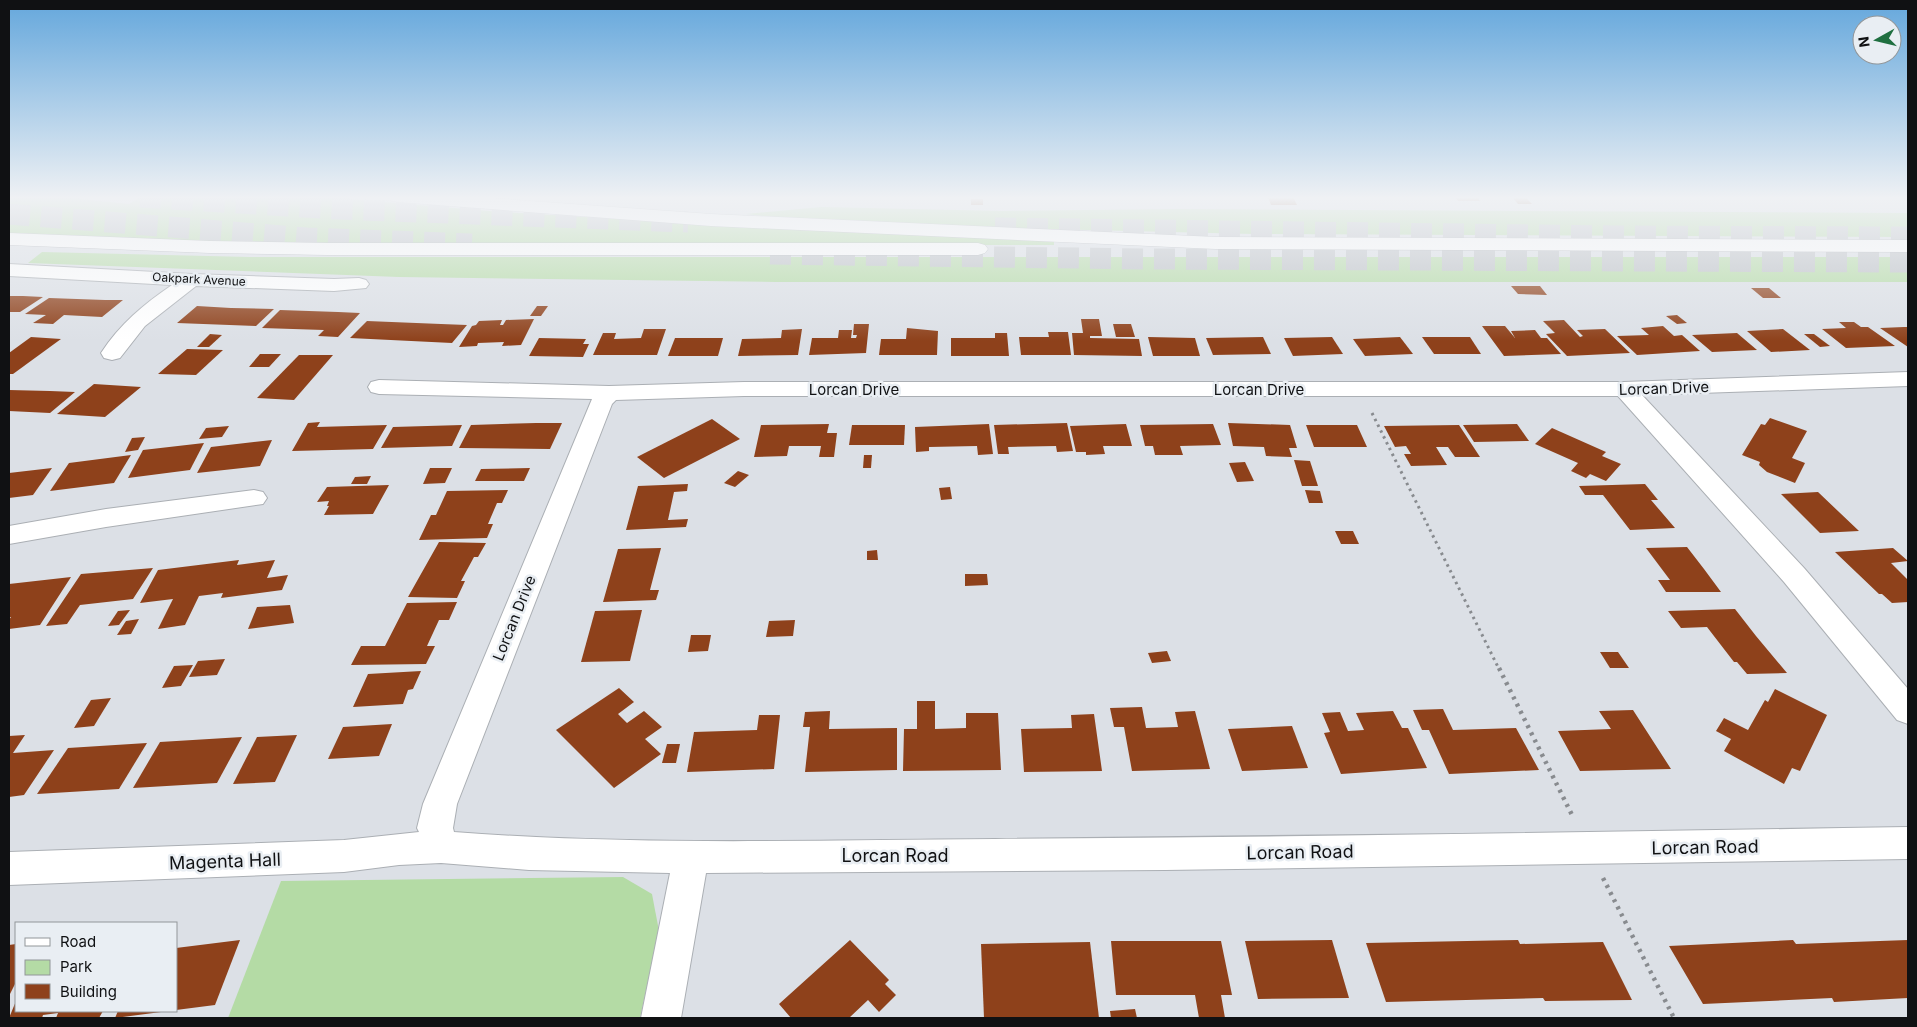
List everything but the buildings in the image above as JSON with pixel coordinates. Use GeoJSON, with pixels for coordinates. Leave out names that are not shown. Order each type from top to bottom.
{"type":"FeatureCollection","features":[{"type":"Feature","properties":{"kind":"main road"},"geometry":{"type":"LineString","coordinates":[[164,245],[328,249],[1050,250],[1170,245]]}},
{"type":"Feature","properties":{"kind":"main road"},"geometry":{"type":"LineString","coordinates":[[1660,245],[1908,246]]}},
{"type":"Feature","properties":{"kind":"street","name":"Oakpark Avenue"},"geometry":{"type":"LineString","coordinates":[[9,270],[192,280],[334,285],[358,284]]}},
{"type":"Feature","properties":{"kind":"street"},"geometry":{"type":"LineString","coordinates":[[112,353],[121,337],[148,313],[192,280]]}},
{"type":"Feature","properties":{"kind":"street","name":"Lorcan Drive"},"geometry":{"type":"LineString","coordinates":[[379,387],[609,393],[744,389],[1624,389],[1908,379]]}},
{"type":"Feature","properties":{"kind":"street"},"geometry":{"type":"LineString","coordinates":[[1624,389],[1794,575],[1908,712]]}},
{"type":"Feature","properties":{"kind":"street","name":"Lorcan Drive"},"geometry":{"type":"LineString","coordinates":[[441,846],[434,828],[440,804],[601,403],[609,393]]}},
{"type":"Feature","properties":{"kind":"street"},"geometry":{"type":"LineString","coordinates":[[9,535],[106,518],[254,498]]}},
{"type":"Feature","properties":{"kind":"street","name":"Lorcan Road"},"geometry":{"type":"LineString","coordinates":[[441,846],[529,854],[691,857],[1908,844]]}},
{"type":"Feature","properties":{"kind":"street","name":"Magenta Hall"},"geometry":{"type":"LineString","coordinates":[[9,869],[344,856],[441,846]]}},
{"type":"Feature","properties":{"kind":"street"},"geometry":{"type":"LineString","coordinates":[[661,1018],[691,857]]}},
{"type":"Feature","properties":{"kind":"path"},"geometry":{"type":"LineString","coordinates":[[1360,389],[1674,1018]]}},
{"type":"Feature","properties":{"kind":"green space"},"geometry":{"type":"Polygon","coordinates":[[[329,245],[1054,245],[1054,245],[329,245]]]}},
{"type":"Feature","properties":{"kind":"green space"},"geometry":{"type":"Polygon","coordinates":[[[42,252],[250,257],[1908,257],[1908,282],[776,282],[399,277],[28,263],[42,252]]]}},
{"type":"Feature","properties":{"kind":"green space"},"geometry":{"type":"Polygon","coordinates":[[[623,877],[652,894],[659,931],[640,1018],[228,1018],[281,881],[623,877]]]}},
{"type":"Feature","properties":{"kind":"tunnel"},"geometry":{"type":"LineString","coordinates":[[770,254],[1145,259],[1908,262]]}}]}
